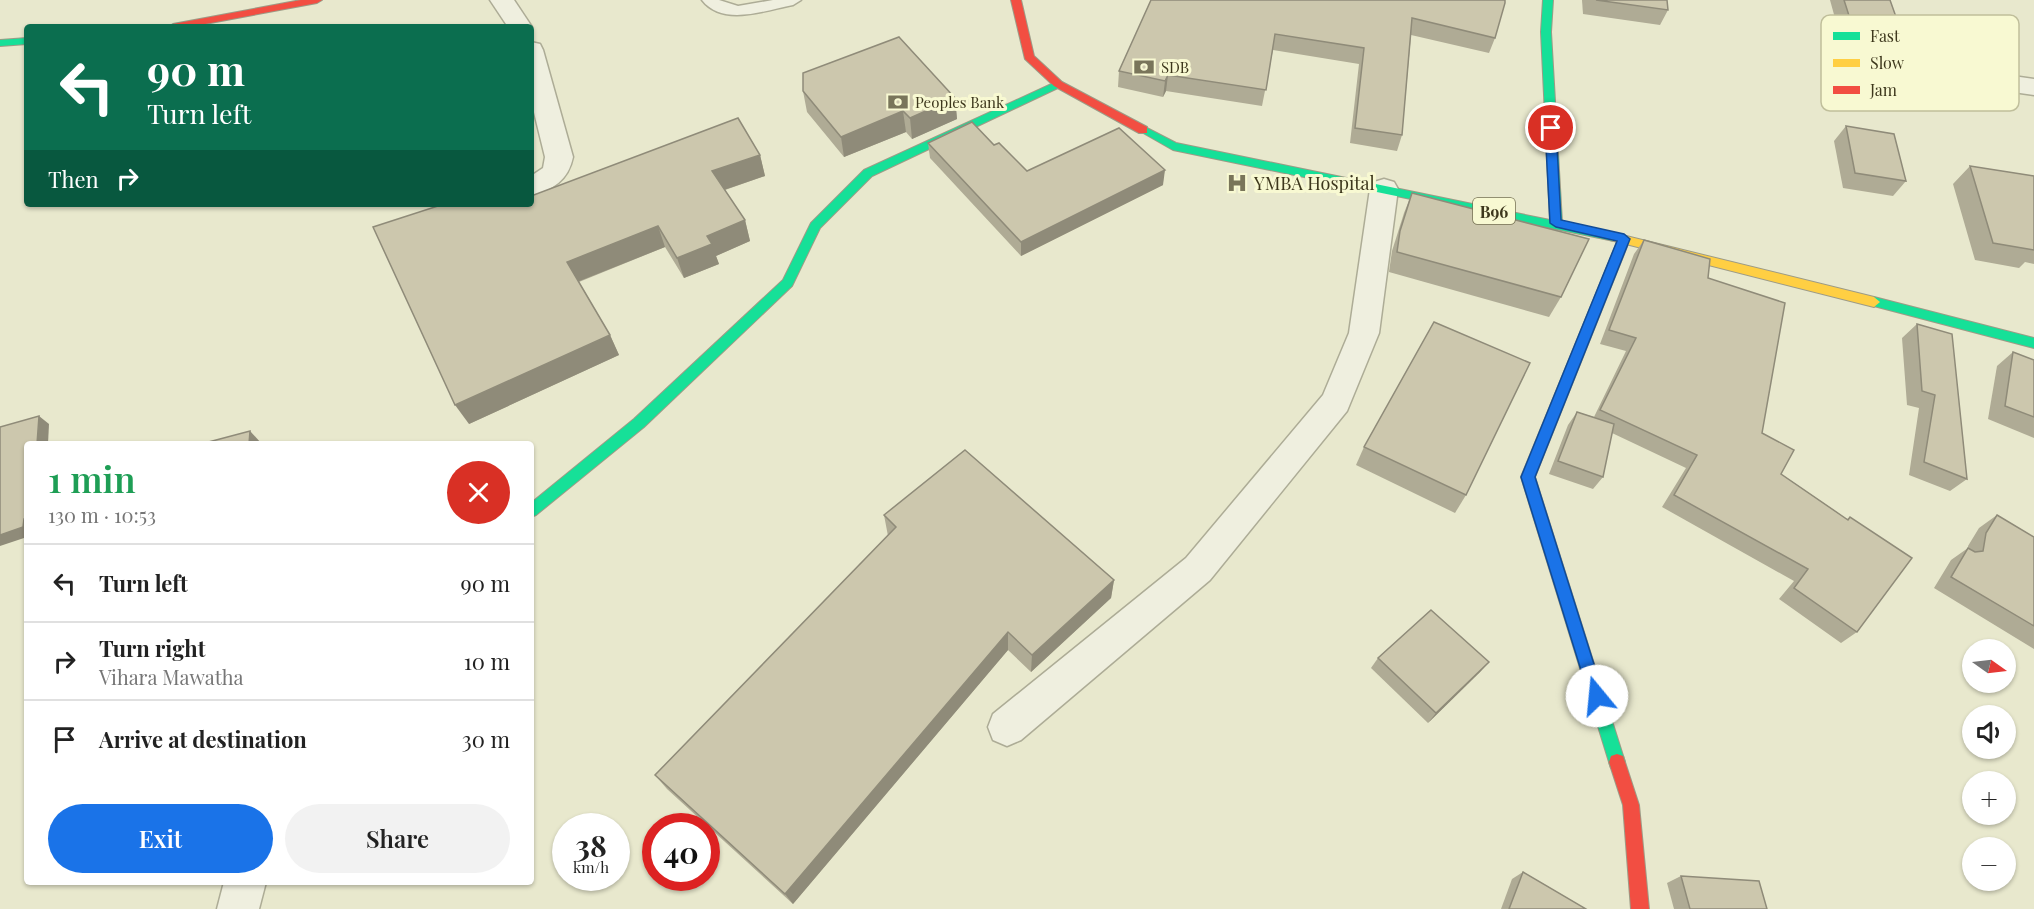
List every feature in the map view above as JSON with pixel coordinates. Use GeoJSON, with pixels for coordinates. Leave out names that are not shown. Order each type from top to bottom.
{"type":"FeatureCollection","features":[{"type":"Feature","properties":{"kind":"street"},"geometry":{"type":"LineString","coordinates":[[189,24],[317,0]]}},
{"type":"Feature","properties":{"kind":"street"},"geometry":{"type":"LineString","coordinates":[[502,0],[518,24]]}},
{"type":"Feature","properties":{"kind":"street","name":"B96"},"geometry":{"type":"LineString","coordinates":[[1016,0],[1029,57],[1058,84],[1173,146],[1556,223],[2034,343]]}},
{"type":"Feature","properties":{"kind":"street"},"geometry":{"type":"LineString","coordinates":[[1543,1],[1556,223]]}},
{"type":"Feature","properties":{"kind":"street"},"geometry":{"type":"LineString","coordinates":[[0,43],[24,41]]}},
{"type":"Feature","properties":{"kind":"street"},"geometry":{"type":"LineString","coordinates":[[534,61],[559,157],[557,168],[551,179],[534,185]]}},
{"type":"Feature","properties":{"kind":"street"},"geometry":{"type":"LineString","coordinates":[[534,509],[639,423],[788,283],[815,226],[868,173],[1058,84]]}},
{"type":"Feature","properties":{"kind":"street"},"geometry":{"type":"LineString","coordinates":[[2019,85],[2034,87]]}},
{"type":"Feature","properties":{"kind":"street"},"geometry":{"type":"LineString","coordinates":[[1007,727],[1198,569],[1336,402],[1364,333],[1384,189]]}},
{"type":"Feature","properties":{"kind":"street"},"geometry":{"type":"LineString","coordinates":[[1624,239],[1528,477],[1631,805],[1640,909]]}},
{"type":"Feature","properties":{"kind":"street"},"geometry":{"type":"LineString","coordinates":[[238,909],[243,885]]}},
{"type":"Feature","properties":{"kind":"lane"},"geometry":{"type":"LineString","coordinates":[[710,0],[719,8],[735,11],[793,0]]}},
{"type":"Feature","properties":{"kind":"building"},"geometry":{"type":"Polygon","coordinates":[[[1151,0],[1505,0],[1505,3],[1495,38],[1412,18],[1402,135],[1355,128],[1364,48],[1275,34],[1266,90],[1168,75],[1165,81],[1119,71],[1151,0]]]}},
{"type":"Feature","properties":{"kind":"building"},"geometry":{"type":"Polygon","coordinates":[[[1596,0],[1667,0],[1668,10],[1596,0]]]}},
{"type":"Feature","properties":{"kind":"building"},"geometry":{"type":"Polygon","coordinates":[[[1844,0],[1890,0],[1895,15],[1849,15],[1844,0]]]}},
{"type":"Feature","properties":{"kind":"building"},"geometry":{"type":"Polygon","coordinates":[[[899,37],[955,98],[910,118],[903,111],[841,137],[803,91],[803,73],[899,37]]]}},
{"type":"Feature","properties":{"kind":"building"},"geometry":{"type":"Polygon","coordinates":[[[738,118],[760,155],[712,171],[745,220],[707,236],[712,244],[677,258],[658,226],[567,262],[610,335],[455,405],[373,227],[435,207],[534,207],[534,195],[738,118]]]}},
{"type":"Feature","properties":{"kind":"building"},"geometry":{"type":"Polygon","coordinates":[[[972,122],[994,145],[999,143],[1027,171],[1119,128],[1165,170],[1021,242],[928,143],[972,122]]]}},
{"type":"Feature","properties":{"kind":"building"},"geometry":{"type":"Polygon","coordinates":[[[1846,126],[1894,134],[1906,181],[1855,173],[1846,126]]]}},
{"type":"Feature","properties":{"kind":"building"},"geometry":{"type":"Polygon","coordinates":[[[1970,166],[2034,176],[2034,250],[1993,243],[1970,166]]]}},
{"type":"Feature","properties":{"kind":"building"},"geometry":{"type":"Polygon","coordinates":[[[1412,193],[1589,239],[1561,297],[1397,252],[1400,231],[1412,193]]]}},
{"type":"Feature","properties":{"kind":"building"},"geometry":{"type":"Polygon","coordinates":[[[1644,240],[1710,259],[1708,278],[1785,303],[1762,433],[1794,450],[1781,474],[1848,520],[1850,517],[1912,558],[1857,632],[1794,588],[1808,569],[1674,495],[1697,455],[1600,410],[1636,338],[1609,330],[1644,240]]]}},
{"type":"Feature","properties":{"kind":"building"},"geometry":{"type":"Polygon","coordinates":[[[1434,322],[1530,363],[1466,495],[1364,447],[1434,322]]]}},
{"type":"Feature","properties":{"kind":"building"},"geometry":{"type":"Polygon","coordinates":[[[1917,324],[1952,334],[1967,479],[1924,462],[1935,395],[1922,391],[1917,324]]]}},
{"type":"Feature","properties":{"kind":"building"},"geometry":{"type":"Polygon","coordinates":[[[2013,352],[2034,360],[2034,417],[2005,406],[2013,352]]]}},
{"type":"Feature","properties":{"kind":"building"},"geometry":{"type":"Polygon","coordinates":[[[1577,412],[1614,424],[1603,477],[1558,461],[1577,412]]]}},
{"type":"Feature","properties":{"kind":"building"},"geometry":{"type":"Polygon","coordinates":[[[39,416],[37,441],[24,441],[23,527],[0,535],[0,427],[39,416]]]}},
{"type":"Feature","properties":{"kind":"building"},"geometry":{"type":"Polygon","coordinates":[[[250,431],[249,441],[212,441],[250,431]]]}},
{"type":"Feature","properties":{"kind":"building"},"geometry":{"type":"Polygon","coordinates":[[[965,450],[1114,580],[1032,655],[1008,632],[785,894],[720,834],[720,813],[697,813],[655,775],[896,527],[884,515],[965,450]]]}},
{"type":"Feature","properties":{"kind":"building"},"geometry":{"type":"Polygon","coordinates":[[[1997,515],[2034,537],[2034,626],[1951,577],[1968,548],[1975,552],[1983,551],[1986,533],[1997,515]]]}},
{"type":"Feature","properties":{"kind":"building"},"geometry":{"type":"Polygon","coordinates":[[[1431,610],[1489,662],[1436,713],[1378,658],[1431,610]]]}},
{"type":"Feature","properties":{"kind":"building"},"geometry":{"type":"Polygon","coordinates":[[[1523,872],[1586,909],[1509,909],[1523,872]]]}},
{"type":"Feature","properties":{"kind":"building"},"geometry":{"type":"Polygon","coordinates":[[[1681,876],[1759,881],[1767,909],[1690,909],[1681,876]]]}},
{"type":"Feature","properties":{"kind":"traffic: fast"},"geometry":{"type":"LineString","coordinates":[[1548,0],[1546,32],[1556,223]]}},
{"type":"Feature","properties":{"kind":"traffic: fast"},"geometry":{"type":"LineString","coordinates":[[0,43],[24,41]]}},
{"type":"Feature","properties":{"kind":"traffic: fast"},"geometry":{"type":"LineString","coordinates":[[534,509],[639,423],[788,283],[815,226],[868,173],[1058,84]]}},
{"type":"Feature","properties":{"kind":"traffic: fast"},"geometry":{"type":"LineString","coordinates":[[1143,130],[1173,146],[1614,237]]}},
{"type":"Feature","properties":{"kind":"traffic: fast"},"geometry":{"type":"LineString","coordinates":[[1617,762],[1528,477],[1624,239]]}},
{"type":"Feature","properties":{"kind":"traffic: fast"},"geometry":{"type":"LineString","coordinates":[[1874,302],[2034,343]]}},
{"type":"Feature","properties":{"kind":"traffic: slow"},"geometry":{"type":"LineString","coordinates":[[1614,237],[1874,302]]}},
{"type":"Feature","properties":{"kind":"traffic: jam"},"geometry":{"type":"LineString","coordinates":[[189,24],[317,0]]}},
{"type":"Feature","properties":{"kind":"traffic: jam"},"geometry":{"type":"LineString","coordinates":[[1016,0],[1029,57],[1058,84],[1143,130]]}},
{"type":"Feature","properties":{"kind":"traffic: jam"},"geometry":{"type":"LineString","coordinates":[[1617,762],[1631,805],[1640,909]]}},
{"type":"Feature","properties":{"kind":"place","name":"SDB"},"geometry":{"type":"Point","coordinates":[1144,67]}},
{"type":"Feature","properties":{"kind":"place","name":"Peoples Bank"},"geometry":{"type":"Point","coordinates":[898,102]}},
{"type":"Feature","properties":{"kind":"place","name":"YMBA Hospital"},"geometry":{"type":"Point","coordinates":[1237,183]}},
{"type":"Feature","properties":{"kind":"route"},"geometry":{"type":"LineString","coordinates":[[1551,128],[1556,223],[1624,239],[1528,477],[1597,696]]}}]}
